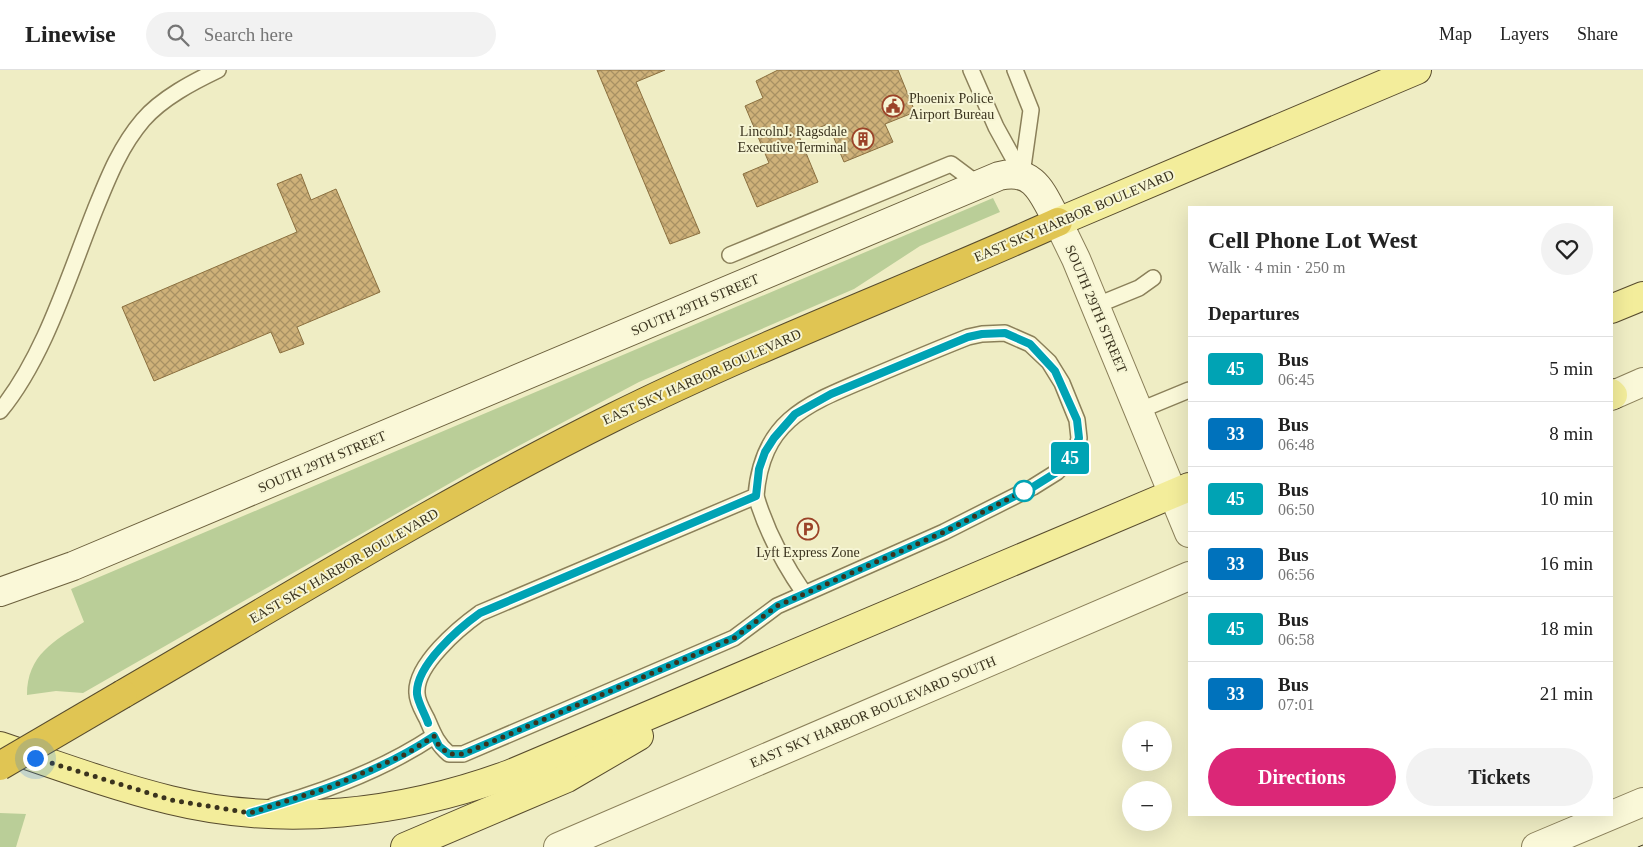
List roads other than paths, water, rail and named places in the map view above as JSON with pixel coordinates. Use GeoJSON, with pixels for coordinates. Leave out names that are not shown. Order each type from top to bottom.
{"type":"FeatureCollection","features":[{"type":"Feature","properties":{"kind":"highway","name":"EAST SKY HARBOR BOULEVARD"},"geometry":{"type":"LineString","coordinates":[[0,766],[470,493],[613,417],[707,372],[1058,222]]}},
{"type":"Feature","properties":{"kind":"main road","name":"EAST SKY HARBOR BOULEVARD"},"geometry":{"type":"LineString","coordinates":[[1058,222],[1417,70]]}},
{"type":"Feature","properties":{"kind":"main road"},"geometry":{"type":"LineString","coordinates":[[1613,308],[1643,296]]}},
{"type":"Feature","properties":{"kind":"main road"},"geometry":{"type":"LineString","coordinates":[[0,746],[171,800],[250,813],[332,814],[386,808],[446,796],[510,774],[1181,491]]}},
{"type":"Feature","properties":{"kind":"main road"},"geometry":{"type":"LineString","coordinates":[[405,847],[567,778],[728,683]]}},
{"type":"Feature","properties":{"kind":"street","name":"SOUTH 29TH STREET"},"geometry":{"type":"LineString","coordinates":[[0,592],[73,566],[743,286],[999,176],[1022,174],[1034,182],[1058,222],[1096,306],[1138,411],[1181,491],[1188,528]]}},
{"type":"Feature","properties":{"kind":"street"},"geometry":{"type":"LineString","coordinates":[[1613,394],[1643,382]]}},
{"type":"Feature","properties":{"kind":"street","name":"EAST SKY HARBOR BOULEVARD SOUTH"},"geometry":{"type":"LineString","coordinates":[[558,847],[1188,576]]}},
{"type":"Feature","properties":{"kind":"street"},"geometry":{"type":"LineString","coordinates":[[1613,815],[1643,802]]}},
{"type":"Feature","properties":{"kind":"street"},"geometry":{"type":"LineString","coordinates":[[1536,847],[1610,816]]}},
{"type":"Feature","properties":{"kind":"lane"},"geometry":{"type":"LineString","coordinates":[[0,411],[15,394],[39,346],[112,170],[126,143],[144,119],[167,100],[218,70]]}},
{"type":"Feature","properties":{"kind":"lane"},"geometry":{"type":"LineString","coordinates":[[971,70],[996,127],[1022,174]]}},
{"type":"Feature","properties":{"kind":"lane"},"geometry":{"type":"LineString","coordinates":[[1015,70],[1031,110],[1022,174]]}},
{"type":"Feature","properties":{"kind":"lane"},"geometry":{"type":"LineString","coordinates":[[730,255],[951,164],[979,185]]}},
{"type":"Feature","properties":{"kind":"lane"},"geometry":{"type":"LineString","coordinates":[[1096,306],[1139,288],[1154,278]]}},
{"type":"Feature","properties":{"kind":"lane"},"geometry":{"type":"LineString","coordinates":[[756,496],[480,613],[466,623],[452,635],[422,672],[417,685],[417,696],[434,736],[439,746],[449,754],[463,754],[734,638],[777,606],[944,532],[1033,487],[1057,472],[1072,456],[1079,438],[1077,420],[1062,382],[1049,362],[1030,344],[1018,338],[1005,333],[982,334],[968,337],[831,394],[795,414],[774,438],[765,452],[759,469],[756,496],[761,512],[789,572],[804,593]]}},
{"type":"Feature","properties":{"kind":"lane"},"geometry":{"type":"LineString","coordinates":[[1138,411],[1188,390]]}},
{"type":"Feature","properties":{"kind":"lane"},"geometry":{"type":"LineString","coordinates":[[250,813],[333,786],[406,754],[434,736]]}},
{"type":"Feature","properties":{"kind":"tram line"},"geometry":{"type":"LineString","coordinates":[[1638,847],[1643,845]]}},
{"type":"Feature","properties":{"kind":"place","name":"Phoenix Police Airport Bureau"},"geometry":{"type":"Point","coordinates":[893,106]}},
{"type":"Feature","properties":{"kind":"place","name":"LincolnJ. Ragsdale Executive Terminal"},"geometry":{"type":"Point","coordinates":[863,139]}},
{"type":"Feature","properties":{"kind":"place","name":"Lyft Express Zone"},"geometry":{"type":"Point","coordinates":[808,529]}}]}
